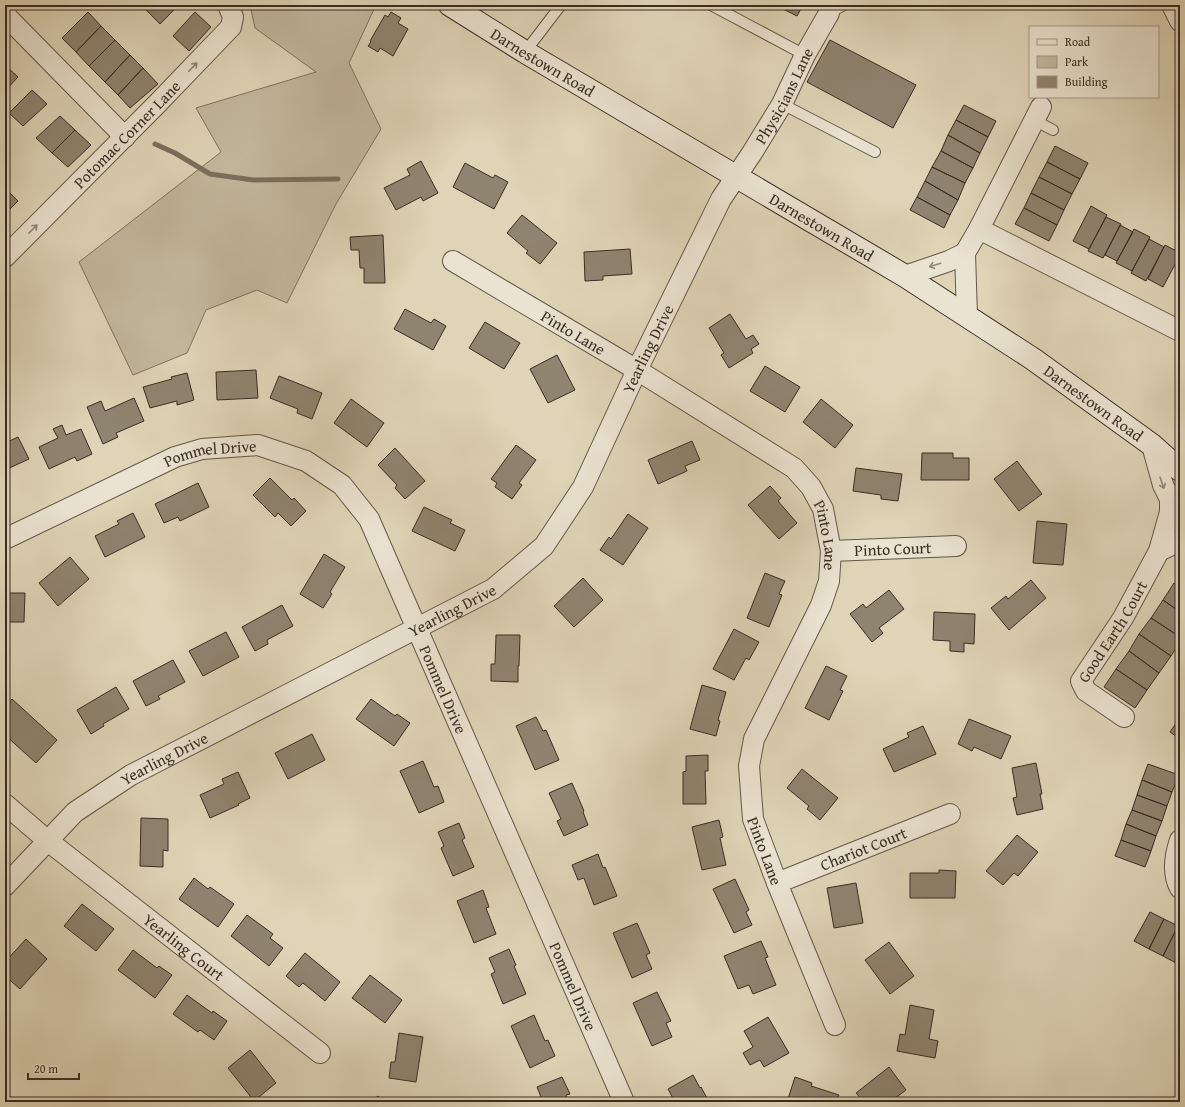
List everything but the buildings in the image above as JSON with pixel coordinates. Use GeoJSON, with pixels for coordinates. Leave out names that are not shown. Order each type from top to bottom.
{"type":"FeatureCollection","features":[{"type":"Feature","properties":{"kind":"main road","name":"Darnestown Road"},"geometry":{"type":"LineString","coordinates":[[450,5],[525,52],[905,276],[1033,359],[1152,445],[1180,470]]}},
{"type":"Feature","properties":{"kind":"street","name":"Potomac Corner Lane"},"geometry":{"type":"LineString","coordinates":[[5,257],[125,137],[231,27],[233,17],[228,5]]}},
{"type":"Feature","properties":{"kind":"street"},"geometry":{"type":"LineString","coordinates":[[1172,5],[1180,21]]}},
{"type":"Feature","properties":{"kind":"street","name":"Physicians Lane"},"geometry":{"type":"LineString","coordinates":[[737,176],[782,104],[805,55],[836,9]]}},
{"type":"Feature","properties":{"kind":"street"},"geometry":{"type":"LineString","coordinates":[[5,13],[8,18],[125,137]]}},
{"type":"Feature","properties":{"kind":"street"},"geometry":{"type":"LineString","coordinates":[[967,316],[965,253],[979,229],[1038,113]]}},
{"type":"Feature","properties":{"kind":"street","name":"Yearling Drive"},"geometry":{"type":"LineString","coordinates":[[5,886],[75,812],[131,775],[493,589],[544,546],[583,487],[637,370],[721,199],[737,176]]}},
{"type":"Feature","properties":{"kind":"street"},"geometry":{"type":"LineString","coordinates":[[979,229],[1180,331]]}},
{"type":"Feature","properties":{"kind":"street"},"geometry":{"type":"LineString","coordinates":[[905,276],[949,261],[965,253]]}},
{"type":"Feature","properties":{"kind":"street","name":"Pinto Lane"},"geometry":{"type":"LineString","coordinates":[[453,261],[637,370],[794,468],[811,487],[823,509],[831,551],[829,581],[821,605],[754,739],[749,766],[753,819],[777,883],[835,1025]]}},
{"type":"Feature","properties":{"kind":"street","name":"Good Earth Court"},"geometry":{"type":"LineString","coordinates":[[1124,717],[1086,691],[1081,681],[1123,618],[1159,551],[1170,512],[1170,499],[1163,486],[1152,445]]}},
{"type":"Feature","properties":{"kind":"street","name":"Pommel Drive"},"geometry":{"type":"LineString","coordinates":[[7,538],[175,458],[202,449],[258,446],[306,461],[342,485],[369,519],[624,1102]]}},
{"type":"Feature","properties":{"kind":"street"},"geometry":{"type":"LineString","coordinates":[[1159,551],[1180,541]]}},
{"type":"Feature","properties":{"kind":"street","name":"Pinto Court"},"geometry":{"type":"LineString","coordinates":[[831,551],[956,546]]}},
{"type":"Feature","properties":{"kind":"street","name":"Yearling Court"},"geometry":{"type":"LineString","coordinates":[[5,804],[48,841],[320,1052]]}},
{"type":"Feature","properties":{"kind":"street","name":"Chariot Court"},"geometry":{"type":"LineString","coordinates":[[777,883],[950,814]]}},
{"type":"Feature","properties":{"kind":"street"},"geometry":{"type":"LineString","coordinates":[[1180,840],[1175,873],[1180,888]]}},
{"type":"Feature","properties":{"kind":"lane"},"geometry":{"type":"LineString","coordinates":[[525,52],[561,5]]}},
{"type":"Feature","properties":{"kind":"lane"},"geometry":{"type":"LineString","coordinates":[[711,5],[805,55]]}},
{"type":"Feature","properties":{"kind":"lane"},"geometry":{"type":"LineString","coordinates":[[782,104],[875,152]]}},
{"type":"Feature","properties":{"kind":"lane"},"geometry":{"type":"LineString","coordinates":[[1038,113],[1053,130]]}},
{"type":"Feature","properties":{"kind":"green space"},"geometry":{"type":"Polygon","coordinates":[[[250,5],[376,5],[349,63],[381,129],[336,204],[287,303],[257,290],[206,310],[187,353],[133,375],[79,262],[221,152],[196,108],[316,72],[255,28],[250,5]]]}},
{"type":"Feature","properties":{"kind":"waterway"},"geometry":{"type":"LineString","coordinates":[[155,144],[175,153],[210,174],[253,180],[338,179]]}}]}
